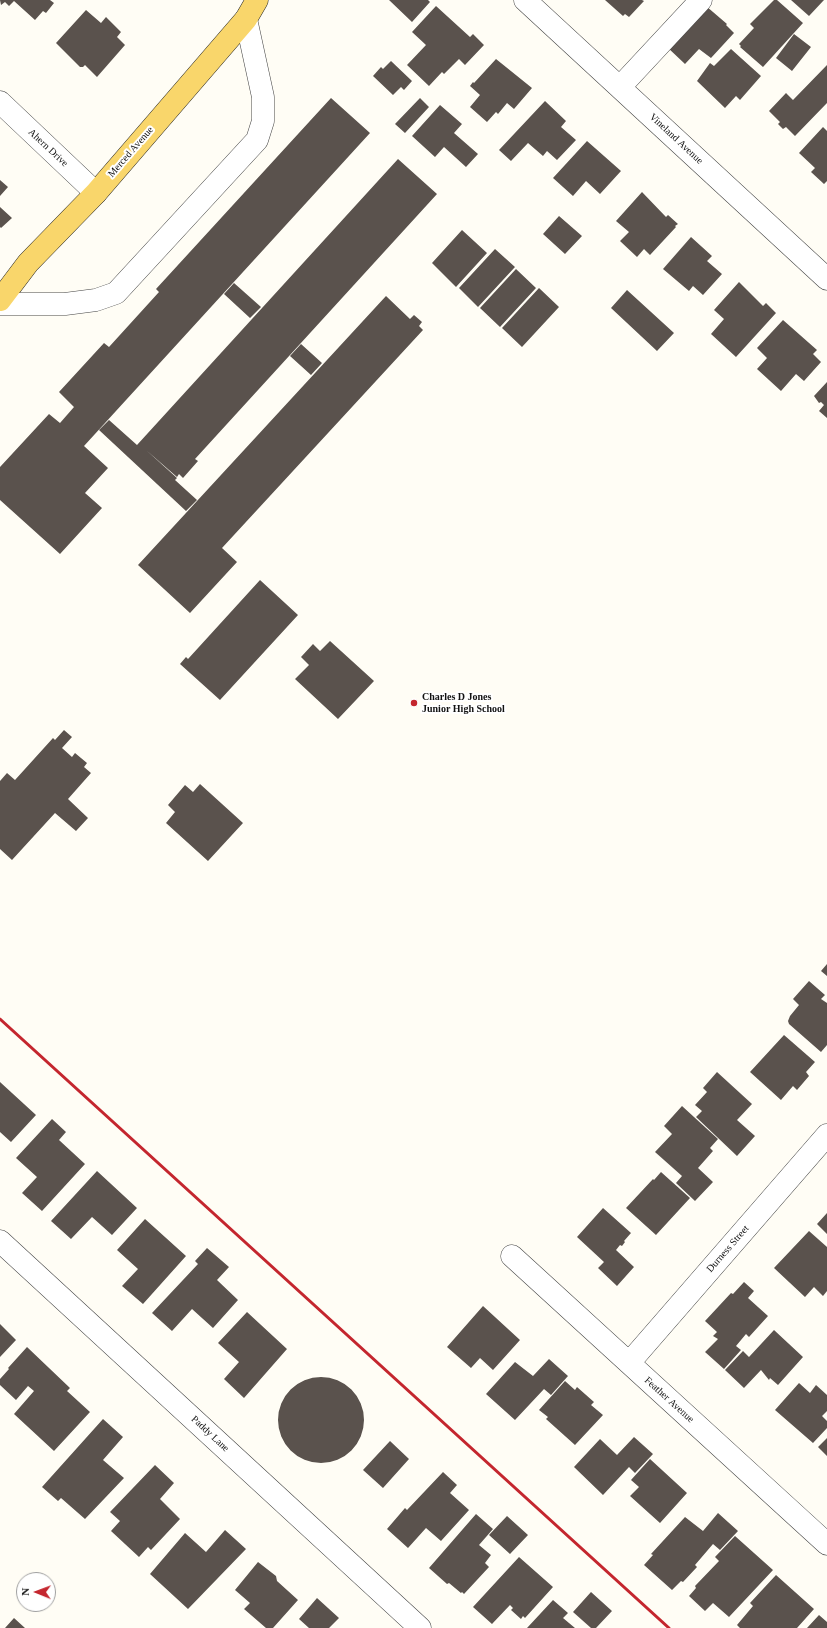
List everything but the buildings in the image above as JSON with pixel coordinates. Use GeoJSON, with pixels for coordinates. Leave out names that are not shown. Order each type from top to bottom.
{"type":"FeatureCollection","features":[{"type":"Feature","properties":{"kind":"main road","name":"Merced Avenue"},"geometry":{"type":"LineString","coordinates":[[0,300],[28,263],[96,193],[246,19],[257,0]]}},
{"type":"Feature","properties":{"kind":"street","name":"Vineland Avenue"},"geometry":{"type":"LineString","coordinates":[[525,0],[827,278]]}},
{"type":"Feature","properties":{"kind":"street"},"geometry":{"type":"LineString","coordinates":[[620,87],[701,0]]}},
{"type":"Feature","properties":{"kind":"street"},"geometry":{"type":"LineString","coordinates":[[0,304],[65,304],[96,300],[116,293],[257,140],[263,121],[263,97],[246,19]]}},
{"type":"Feature","properties":{"kind":"street","name":"Ahern Drive"},"geometry":{"type":"LineString","coordinates":[[0,102],[96,193]]}},
{"type":"Feature","properties":{"kind":"street","name":"Durness Street"},"geometry":{"type":"LineString","coordinates":[[629,1363],[827,1135]]}},
{"type":"Feature","properties":{"kind":"street","name":"Paddy Lane"},"geometry":{"type":"LineString","coordinates":[[0,1241],[420,1628]]}},
{"type":"Feature","properties":{"kind":"street","name":"Feather Avenue"},"geometry":{"type":"LineString","coordinates":[[512,1256],[827,1544]]}},
{"type":"Feature","properties":{"kind":"railway"},"geometry":{"type":"LineString","coordinates":[[0,1019],[669,1628]]}},
{"type":"Feature","properties":{"kind":"place","name":"Charles D Jones Junior High School"},"geometry":{"type":"Point","coordinates":[414,703]}}]}
